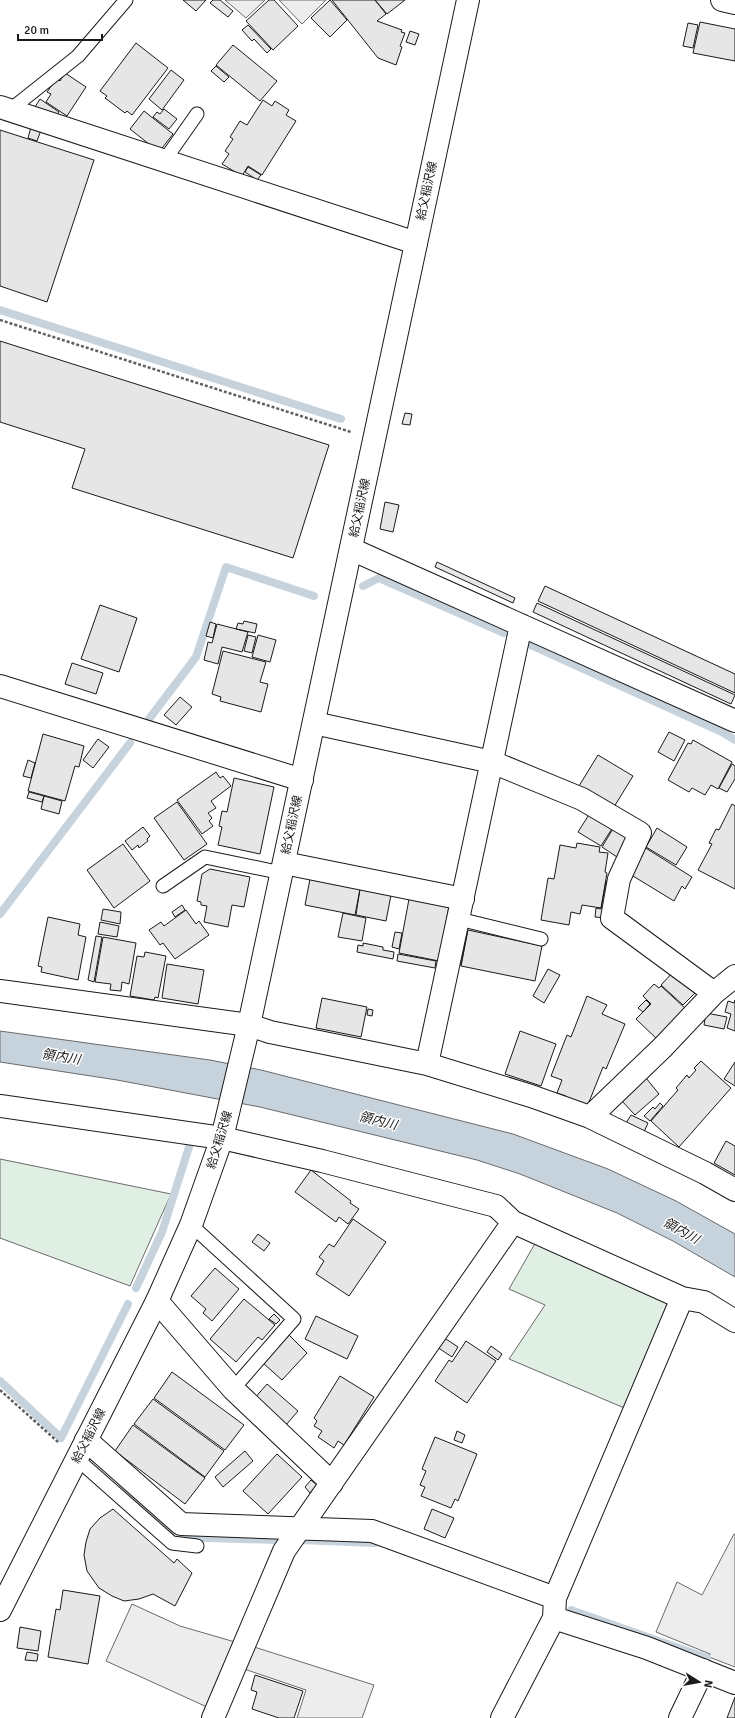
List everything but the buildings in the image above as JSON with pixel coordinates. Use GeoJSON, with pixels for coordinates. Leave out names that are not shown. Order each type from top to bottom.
{"type":"FeatureCollection","features":[{"type":"Feature","properties":{"kind":"street","name":"給父稲沢線"},"geometry":{"type":"LineString","coordinates":[[0,1610],[157,1301],[191,1224],[223,1136],[248,1030],[302,780],[468,0]]}},
{"type":"Feature","properties":{"kind":"street"},"geometry":{"type":"LineString","coordinates":[[722,0],[735,3]]}},
{"type":"Feature","properties":{"kind":"street"},"geometry":{"type":"LineString","coordinates":[[5,109],[416,243]]}},
{"type":"Feature","properties":{"kind":"street"},"geometry":{"type":"LineString","coordinates":[[351,549],[735,721]]}},
{"type":"Feature","properties":{"kind":"street"},"geometry":{"type":"LineString","coordinates":[[427,1064],[521,625]]}},
{"type":"Feature","properties":{"kind":"street"},"geometry":{"type":"LineString","coordinates":[[0,686],[302,780]]}},
{"type":"Feature","properties":{"kind":"street"},"geometry":{"type":"LineString","coordinates":[[314,723],[492,762],[582,799],[640,833],[619,879],[612,918],[714,993]]}},
{"type":"Feature","properties":{"kind":"street"},"geometry":{"type":"LineString","coordinates":[[283,868],[461,909]]}},
{"type":"Feature","properties":{"kind":"street"},"geometry":{"type":"LineString","coordinates":[[590,1117],[663,1047],[714,993],[735,976]]}},
{"type":"Feature","properties":{"kind":"street"},"geometry":{"type":"LineString","coordinates":[[0,991],[248,1030],[270,1032],[427,1064],[531,1096],[590,1117],[705,1173],[735,1190]]}},
{"type":"Feature","properties":{"kind":"street"},"geometry":{"type":"LineString","coordinates":[[0,1106],[223,1136],[322,1160],[496,1206],[513,1222],[682,1298],[704,1302],[735,1321]]}},
{"type":"Feature","properties":{"kind":"street"},"geometry":{"type":"LineString","coordinates":[[213,1718],[284,1550],[301,1528],[513,1222]]}},
{"type":"Feature","properties":{"kind":"street"},"geometry":{"type":"LineString","coordinates":[[502,1718],[554,1608],[682,1298]]}},
{"type":"Feature","properties":{"kind":"street"},"geometry":{"type":"LineString","coordinates":[[157,1301],[233,1389],[332,1483]]}},
{"type":"Feature","properties":{"kind":"street"},"geometry":{"type":"LineString","coordinates":[[86,1440],[181,1524],[372,1531],[647,1648],[735,1683]]}},
{"type":"Feature","properties":{"kind":"street"},"geometry":{"type":"LineString","coordinates":[[680,1718],[703,1670]]}},
{"type":"Feature","properties":{"kind":"lane"},"geometry":{"type":"LineString","coordinates":[[5,109],[78,56],[126,0]]}},
{"type":"Feature","properties":{"kind":"lane"},"geometry":{"type":"LineString","coordinates":[[164,161],[197,114]]}},
{"type":"Feature","properties":{"kind":"lane"},"geometry":{"type":"LineString","coordinates":[[163,886],[205,857],[283,868]]}},
{"type":"Feature","properties":{"kind":"lane"},"geometry":{"type":"LineString","coordinates":[[461,909],[541,939]]}},
{"type":"Feature","properties":{"kind":"lane"},"geometry":{"type":"LineString","coordinates":[[191,1224],[294,1320],[233,1389]]}},
{"type":"Feature","properties":{"kind":"lane"},"geometry":{"type":"LineString","coordinates":[[77,1459],[172,1544],[197,1546]]}},
{"type":"Feature","properties":{"kind":"path"},"geometry":{"type":"LineString","coordinates":[[0,320],[374,439]]}},
{"type":"Feature","properties":{"kind":"path"},"geometry":{"type":"LineString","coordinates":[[0,1390],[77,1459]]}},
{"type":"Feature","properties":{"kind":"green space"},"geometry":{"type":"Polygon","coordinates":[[[0,1159],[171,1194],[130,1286],[0,1238],[0,1159]]]}},
{"type":"Feature","properties":{"kind":"green space"},"geometry":{"type":"Polygon","coordinates":[[[537,1240],[668,1302],[629,1410],[509,1359],[545,1305],[509,1289],[537,1240]]]}},
{"type":"Feature","properties":{"kind":"shaded area"},"geometry":{"type":"Polygon","coordinates":[[[225,0],[265,0],[246,18],[225,0]]]}},
{"type":"Feature","properties":{"kind":"shaded area"},"geometry":{"type":"Polygon","coordinates":[[[279,0],[326,0],[302,24],[279,0]]]}},
{"type":"Feature","properties":{"kind":"shaded area"},"geometry":{"type":"Polygon","coordinates":[[[734,1534],[735,1667],[709,1657],[710,1654],[656,1632],[677,1582],[702,1595],[734,1534]]]}},
{"type":"Feature","properties":{"kind":"shaded area"},"geometry":{"type":"Polygon","coordinates":[[[132,1604],[180,1626],[235,1642],[207,1707],[106,1661],[132,1604]]]}},
{"type":"Feature","properties":{"kind":"shaded area"},"geometry":{"type":"Polygon","coordinates":[[[251,1646],[374,1685],[362,1718],[297,1718],[306,1690],[241,1668],[251,1646]]]}},
{"type":"Feature","properties":{"kind":"water","name":"領内川"},"geometry":{"type":"Polygon","coordinates":[[[0,1031],[210,1060],[261,1070],[513,1134],[608,1169],[676,1201],[735,1234],[735,1277],[673,1241],[617,1213],[520,1174],[477,1160],[260,1107],[117,1080],[0,1062],[0,1031]]]}},
{"type":"Feature","properties":{"kind":"waterway"},"geometry":{"type":"LineString","coordinates":[[0,310],[341,419]]}},
{"type":"Feature","properties":{"kind":"waterway"},"geometry":{"type":"LineString","coordinates":[[149,719],[196,657],[226,567],[314,596]]}},
{"type":"Feature","properties":{"kind":"waterway"},"geometry":{"type":"LineString","coordinates":[[363,586],[379,578],[504,633]]}},
{"type":"Feature","properties":{"kind":"waterway"},"geometry":{"type":"LineString","coordinates":[[531,645],[722,732],[735,740]]}},
{"type":"Feature","properties":{"kind":"waterway"},"geometry":{"type":"LineString","coordinates":[[0,914],[130,743]]}},
{"type":"Feature","properties":{"kind":"waterway"},"geometry":{"type":"LineString","coordinates":[[136,1288],[162,1232],[190,1144]]}},
{"type":"Feature","properties":{"kind":"waterway"},"geometry":{"type":"LineString","coordinates":[[0,1381],[61,1438],[128,1304]]}},
{"type":"Feature","properties":{"kind":"waterway"},"geometry":{"type":"LineString","coordinates":[[121,1489],[176,1537],[276,1540]]}},
{"type":"Feature","properties":{"kind":"waterway"},"geometry":{"type":"LineString","coordinates":[[300,1540],[375,1543]]}},
{"type":"Feature","properties":{"kind":"waterway"},"geometry":{"type":"LineString","coordinates":[[571,1610],[707,1658]]}}]}
